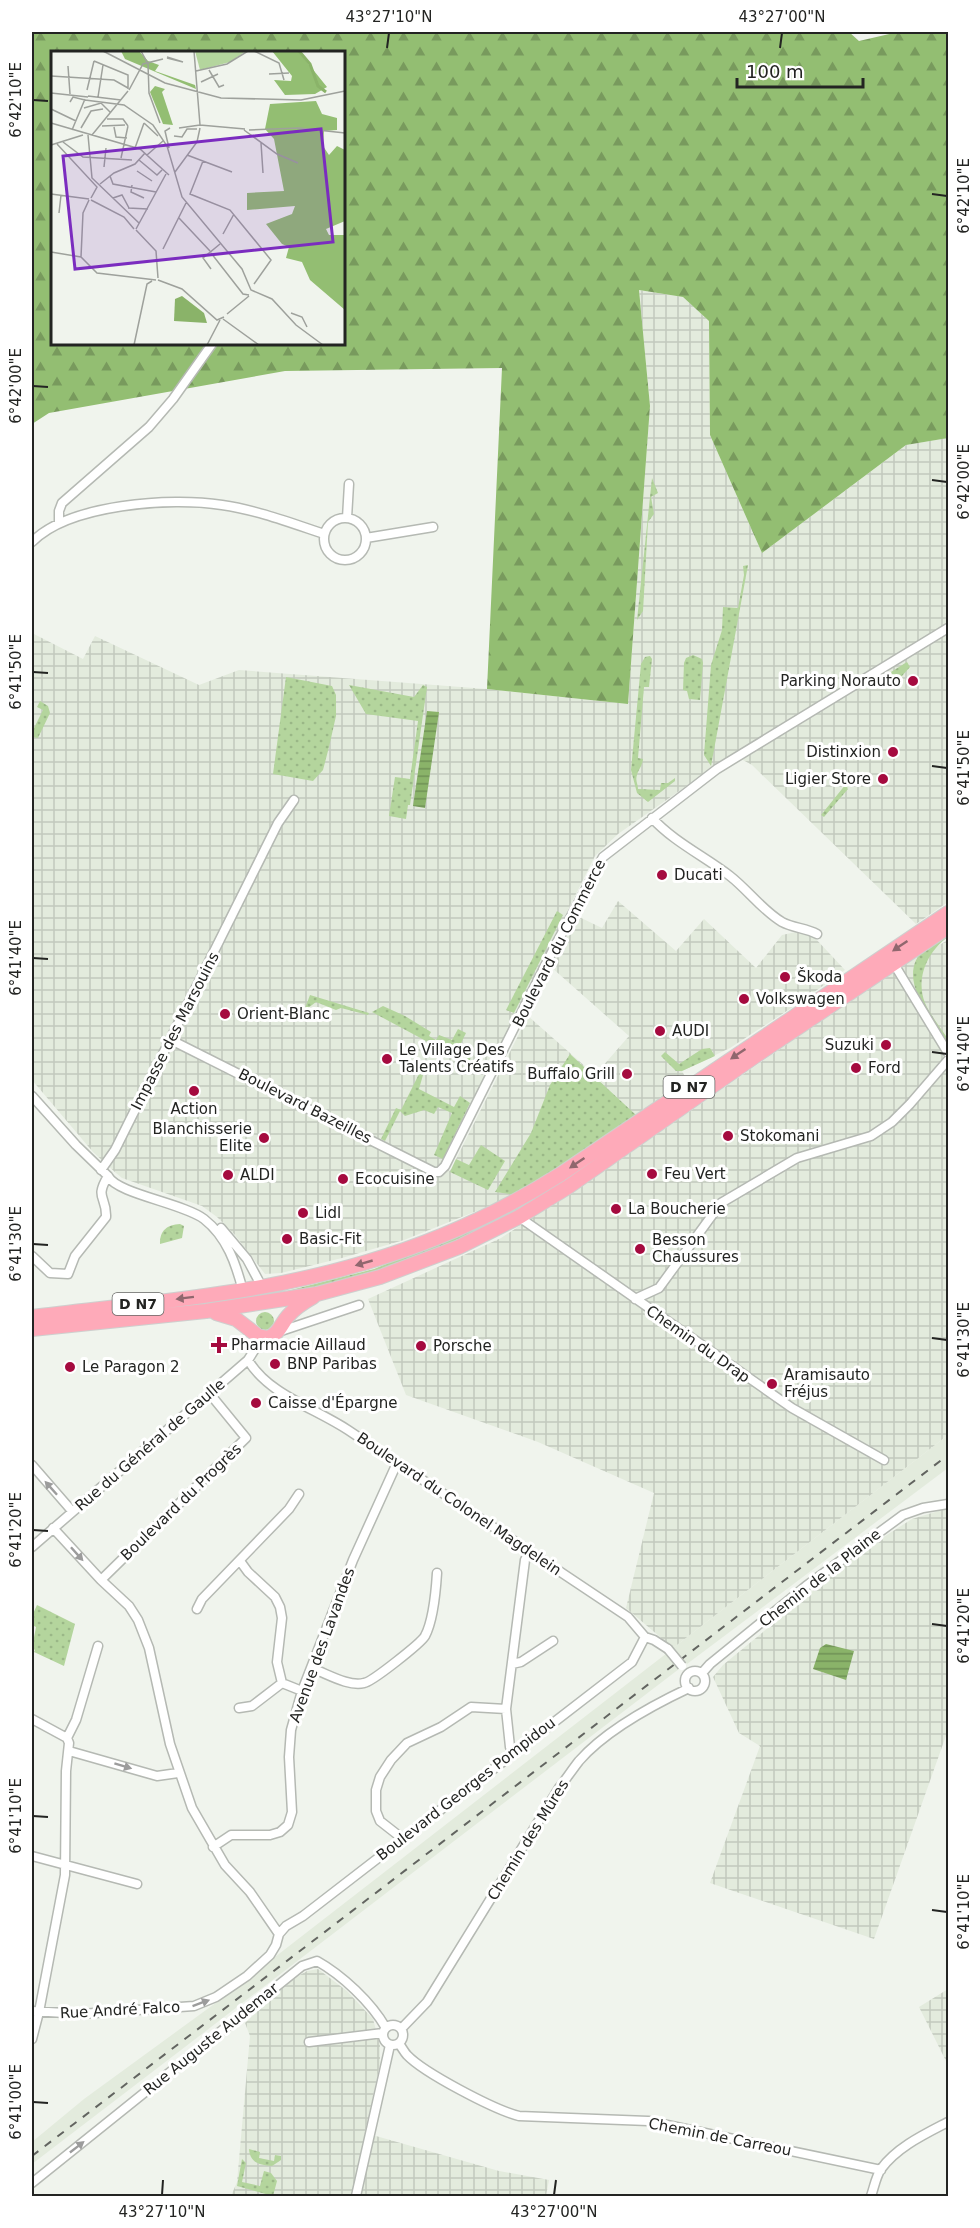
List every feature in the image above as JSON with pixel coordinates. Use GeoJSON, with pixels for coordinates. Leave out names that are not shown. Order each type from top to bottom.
{"type":"FeatureCollection","features":[{"type":"Feature","properties":{"kind":"main road","name":"D N7"},"geometry":{"type":"LineString","coordinates":[[32,1317],[262,1287],[336,1271],[397,1253],[468,1224],[516,1201],[561,1174],[948,913]]}},
{"type":"Feature","properties":{"kind":"main road","name":"D N7"},"geometry":{"type":"LineString","coordinates":[[32,1329],[248,1306],[317,1294],[402,1269],[459,1246],[519,1217],[568,1187],[948,927]]}},
{"type":"Feature","properties":{"kind":"main road"},"geometry":{"type":"LineString","coordinates":[[262,1287],[276,1313],[279,1329]]}},
{"type":"Feature","properties":{"kind":"main road"},"geometry":{"type":"LineString","coordinates":[[243,1290],[258,1335]]}},
{"type":"Feature","properties":{"kind":"main road"},"geometry":{"type":"LineString","coordinates":[[206,1311],[236,1319],[258,1335],[268,1338],[279,1329],[293,1311],[317,1294]]}},
{"type":"Feature","properties":{"kind":"street"},"geometry":{"type":"LineString","coordinates":[[59,522],[62,503],[148,427],[173,399],[211,345]]}},
{"type":"Feature","properties":{"kind":"street"},"geometry":{"type":"LineString","coordinates":[[347,518],[349,484]]}},
{"type":"Feature","properties":{"kind":"street"},"geometry":{"type":"LineString","coordinates":[[32,542],[59,522],[81,513],[188,502],[222,505],[248,511],[324,534]]}},
{"type":"Feature","properties":{"kind":"street"},"geometry":{"type":"LineString","coordinates":[[347,518],[357,521],[362,526],[366,538],[362,552],[343,560],[330,554],[326,548],[324,534],[337,519],[347,518]]}},
{"type":"Feature","properties":{"kind":"street"},"geometry":{"type":"LineString","coordinates":[[366,538],[433,527]]}},
{"type":"Feature","properties":{"kind":"street","name":"Boulevard du Commerce"},"geometry":{"type":"LineString","coordinates":[[439,1172],[446,1166],[555,946],[603,856],[717,769],[948,628]]}},
{"type":"Feature","properties":{"kind":"street","name":"Impasse des Marsouins"},"geometry":{"type":"LineString","coordinates":[[100,1170],[115,1150],[278,823],[294,800]]}},
{"type":"Feature","properties":{"kind":"street"},"geometry":{"type":"LineString","coordinates":[[652,818],[664,832],[706,858],[777,918],[790,926],[810,930],[817,934]]}},
{"type":"Feature","properties":{"kind":"street"},"geometry":{"type":"LineString","coordinates":[[894,964],[948,1053]]}},
{"type":"Feature","properties":{"kind":"street","name":"Boulevard Bazeilles"},"geometry":{"type":"LineString","coordinates":[[171,1040],[434,1172],[439,1172]]}},
{"type":"Feature","properties":{"kind":"street"},"geometry":{"type":"LineString","coordinates":[[635,1299],[659,1288],[721,1203],[797,1158],[872,1136],[892,1122],[948,1060]]}},
{"type":"Feature","properties":{"kind":"street"},"geometry":{"type":"LineString","coordinates":[[32,1096],[108,1176],[197,1209],[212,1218],[247,1259],[262,1287]]}},
{"type":"Feature","properties":{"kind":"street"},"geometry":{"type":"LineString","coordinates":[[32,1256],[50,1273],[68,1274],[75,1256],[106,1217],[100,1194],[108,1176]]}},
{"type":"Feature","properties":{"kind":"street"},"geometry":{"type":"LineString","coordinates":[[108,1176],[111,1181],[123,1188],[186,1209],[206,1221],[228,1248],[235,1261],[243,1290]]}},
{"type":"Feature","properties":{"kind":"street","name":"Chemin du Drap"},"geometry":{"type":"LineString","coordinates":[[519,1217],[792,1408],[884,1460]]}},
{"type":"Feature","properties":{"kind":"street"},"geometry":{"type":"LineString","coordinates":[[279,1329],[359,1305]]}},
{"type":"Feature","properties":{"kind":"street","name":"Rue du Général de Gaulle"},"geometry":{"type":"LineString","coordinates":[[32,1547],[248,1360],[258,1335]]}},
{"type":"Feature","properties":{"kind":"street","name":"Boulevard du Colonel Magdelein"},"geometry":{"type":"LineString","coordinates":[[248,1360],[287,1395],[341,1425],[628,1617],[645,1637],[668,1649],[688,1674]]}},
{"type":"Feature","properties":{"kind":"street","name":"Boulevard du Progrès"},"geometry":{"type":"LineString","coordinates":[[101,1580],[246,1438],[210,1394]]}},
{"type":"Feature","properties":{"kind":"street","name":"Avenue des Lavandes"},"geometry":{"type":"LineString","coordinates":[[213,1847],[231,1835],[270,1835],[288,1826],[292,1812],[289,1757],[291,1730],[302,1691],[353,1560],[397,1463]]}},
{"type":"Feature","properties":{"kind":"street"},"geometry":{"type":"LineString","coordinates":[[32,1465],[72,1511]]}},
{"type":"Feature","properties":{"kind":"street"},"geometry":{"type":"LineString","coordinates":[[197,1609],[202,1599],[289,1509],[299,1494]]}},
{"type":"Feature","properties":{"kind":"street","name":"Chemin de la Plaine"},"geometry":{"type":"LineString","coordinates":[[702,1673],[806,1586],[903,1515],[923,1508],[948,1504]]}},
{"type":"Feature","properties":{"kind":"street"},"geometry":{"type":"LineString","coordinates":[[53,1528],[101,1580],[129,1606],[145,1639],[178,1773],[192,1808],[225,1865],[250,1892],[279,1934]]}},
{"type":"Feature","properties":{"kind":"street"},"geometry":{"type":"LineString","coordinates":[[513,1753],[510,1747],[506,1709],[525,1560],[530,1551]]}},
{"type":"Feature","properties":{"kind":"street"},"geometry":{"type":"LineString","coordinates":[[240,1561],[275,1597],[280,1607],[282,1618],[277,1662],[282,1683]]}},
{"type":"Feature","properties":{"kind":"street"},"geometry":{"type":"LineString","coordinates":[[311,1668],[353,1683],[364,1683],[374,1679],[425,1637],[436,1593],[437,1573]]}},
{"type":"Feature","properties":{"kind":"street","name":"Boulevard Georges Pompidou"},"geometry":{"type":"LineString","coordinates":[[279,1934],[286,1926],[303,1916],[632,1662],[645,1637]]}},
{"type":"Feature","properties":{"kind":"street"},"geometry":{"type":"LineString","coordinates":[[512,1664],[522,1662],[553,1641]]}},
{"type":"Feature","properties":{"kind":"street"},"geometry":{"type":"LineString","coordinates":[[32,2039],[35,2011],[66,1864],[66,1770],[69,1751],[67,1738],[76,1720],[98,1646]]}},
{"type":"Feature","properties":{"kind":"street"},"geometry":{"type":"LineString","coordinates":[[697,1671],[702,1673],[705,1681],[703,1687],[697,1690],[689,1688],[686,1681],[688,1674],[697,1671]]}},
{"type":"Feature","properties":{"kind":"street"},"geometry":{"type":"LineString","coordinates":[[282,1683],[302,1691]]}},
{"type":"Feature","properties":{"kind":"street"},"geometry":{"type":"LineString","coordinates":[[239,1708],[252,1706],[282,1683]]}},
{"type":"Feature","properties":{"kind":"street","name":"Chemin des Mûres"},"geometry":{"type":"LineString","coordinates":[[401,2029],[427,2002],[559,1788],[580,1760],[611,1734],[652,1706],[689,1688]]}},
{"type":"Feature","properties":{"kind":"street"},"geometry":{"type":"LineString","coordinates":[[403,1839],[380,1821],[376,1810],[376,1790],[391,1760],[406,1743],[441,1727],[471,1707],[506,1709]]}},
{"type":"Feature","properties":{"kind":"street"},"geometry":{"type":"LineString","coordinates":[[32,1719],[67,1738]]}},
{"type":"Feature","properties":{"kind":"street"},"geometry":{"type":"LineString","coordinates":[[69,1751],[157,1776],[178,1773]]}},
{"type":"Feature","properties":{"kind":"street"},"geometry":{"type":"LineString","coordinates":[[32,1856],[137,1884]]}},
{"type":"Feature","properties":{"kind":"street","name":"Rue André Falco"},"geometry":{"type":"LineString","coordinates":[[35,2011],[81,2014],[194,2006],[216,1997],[246,1976],[270,1955],[279,1934]]}},
{"type":"Feature","properties":{"kind":"street","name":"Rue Auguste Audemar"},"geometry":{"type":"LineString","coordinates":[[32,2183],[302,1966],[317,1961],[332,1969],[347,1982],[384,2030]]}},
{"type":"Feature","properties":{"kind":"street"},"geometry":{"type":"LineString","coordinates":[[309,2042],[384,2030],[391,2025],[401,2029],[403,2037],[394,2044],[356,2196]]}},
{"type":"Feature","properties":{"kind":"street"},"geometry":{"type":"LineString","coordinates":[[384,2030],[384,2040],[394,2044]]}},
{"type":"Feature","properties":{"kind":"street","name":"Chemin de Carreou"},"geometry":{"type":"LineString","coordinates":[[394,2044],[443,2080],[507,2113],[519,2116],[648,2121],[881,2170]]}},
{"type":"Feature","properties":{"kind":"street"},"geometry":{"type":"LineString","coordinates":[[871,2196],[881,2170],[917,2138],[948,2122]]}},
{"type":"Feature","properties":{"kind":"shaded area"},"geometry":{"type":"Polygon","coordinates":[[[639,290],[683,297],[709,321],[710,435],[762,553],[906,445],[948,438],[948,902],[916,924],[752,765],[732,754],[618,834],[595,856],[440,1166],[450,1171],[528,1016],[595,1075],[629,1036],[551,967],[577,916],[602,928],[618,901],[676,951],[704,919],[756,968],[782,935],[796,932],[814,937],[845,970],[730,1048],[682,1071],[688,1082],[517,1195],[404,1240],[281,1273],[265,1274],[235,1235],[202,1206],[122,1178],[93,1152],[32,1080],[32,633],[83,659],[95,636],[199,685],[239,670],[487,689],[628,704],[650,406],[639,290]]]}},
{"type":"Feature","properties":{"kind":"shaded area"},"geometry":{"type":"Polygon","coordinates":[[[652,478],[658,493],[651,497],[654,514],[648,522],[643,611],[637,620],[652,478]]]}},
{"type":"Feature","properties":{"kind":"shaded area"},"geometry":{"type":"Polygon","coordinates":[[[748,565],[711,766],[704,755],[711,665],[722,630],[723,607],[738,608],[744,575],[743,566],[748,565]]]}},
{"type":"Feature","properties":{"kind":"shaded area"},"geometry":{"type":"Polygon","coordinates":[[[693,655],[702,659],[703,663],[700,700],[689,699],[687,691],[683,690],[684,663],[686,658],[693,655]]]}},
{"type":"Feature","properties":{"kind":"shaded area"},"geometry":{"type":"Polygon","coordinates":[[[650,656],[652,659],[649,687],[644,687],[638,758],[643,759],[636,780],[638,789],[660,790],[661,783],[668,783],[675,778],[675,781],[648,802],[637,793],[631,770],[641,664],[645,657],[650,656]]]}},
{"type":"Feature","properties":{"kind":"shaded area"},"geometry":{"type":"Polygon","coordinates":[[[907,662],[910,667],[893,686],[883,677],[907,662]]]}},
{"type":"Feature","properties":{"kind":"shaded area"},"geometry":{"type":"Polygon","coordinates":[[[286,677],[332,686],[336,695],[336,716],[323,770],[313,781],[273,774],[286,677]]]}},
{"type":"Feature","properties":{"kind":"shaded area"},"geometry":{"type":"Polygon","coordinates":[[[349,685],[414,697],[423,685],[427,687],[406,819],[389,816],[395,777],[410,779],[418,721],[366,714],[349,685]]]}},
{"type":"Feature","properties":{"kind":"shaded area"},"geometry":{"type":"Polygon","coordinates":[[[40,701],[48,706],[50,713],[38,738],[32,737],[32,732],[43,710],[37,707],[40,701]]]}},
{"type":"Feature","properties":{"kind":"shaded area"},"geometry":{"type":"Polygon","coordinates":[[[427,711],[439,712],[425,808],[413,806],[427,711]]]}},
{"type":"Feature","properties":{"kind":"shaded area"},"geometry":{"type":"Polygon","coordinates":[[[843,775],[852,781],[824,817],[821,815],[846,784],[840,778],[843,775]]]}},
{"type":"Feature","properties":{"kind":"shaded area"},"geometry":{"type":"Polygon","coordinates":[[[557,911],[563,915],[514,1013],[506,1010],[557,911]]]}},
{"type":"Feature","properties":{"kind":"shaded area"},"geometry":{"type":"Polygon","coordinates":[[[948,933],[948,937],[929,957],[925,966],[922,994],[933,1017],[948,1039],[948,1043],[918,997],[913,972],[916,959],[925,948],[948,933]]]}},
{"type":"Feature","properties":{"kind":"shaded area"},"geometry":{"type":"Polygon","coordinates":[[[948,940],[948,1435],[673,1648],[626,1608],[654,1493],[538,1442],[406,1395],[368,1299],[501,1238],[602,1172],[890,973],[948,940]]]}},
{"type":"Feature","properties":{"kind":"shaded area"},"geometry":{"type":"Polygon","coordinates":[[[310,995],[369,1013],[368,1015],[341,1008],[336,1010],[316,1002],[304,1011],[310,995]]]}},
{"type":"Feature","properties":{"kind":"shaded area"},"geometry":{"type":"Polygon","coordinates":[[[383,1006],[431,1032],[429,1036],[436,1040],[439,1035],[452,1040],[458,1029],[466,1033],[459,1047],[471,1055],[470,1060],[484,1067],[482,1071],[372,1012],[383,1006]]]}},
{"type":"Feature","properties":{"kind":"shaded area"},"geometry":{"type":"Polygon","coordinates":[[[710,1048],[715,1056],[682,1071],[676,1071],[661,1056],[665,1052],[679,1064],[702,1049],[710,1048]]]}},
{"type":"Feature","properties":{"kind":"shaded area"},"geometry":{"type":"Polygon","coordinates":[[[570,1054],[636,1115],[684,1077],[688,1082],[517,1195],[495,1192],[531,1133],[550,1085],[570,1054]]]}},
{"type":"Feature","properties":{"kind":"shaded area"},"geometry":{"type":"Polygon","coordinates":[[[419,1074],[423,1075],[419,1089],[454,1107],[460,1096],[470,1103],[443,1159],[434,1155],[452,1113],[438,1107],[434,1114],[424,1110],[405,1116],[400,1111],[385,1141],[381,1139],[396,1108],[401,1110],[419,1074]]]}},
{"type":"Feature","properties":{"kind":"shaded area"},"geometry":{"type":"Polygon","coordinates":[[[622,1142],[553,1191],[481,1230],[383,1268],[281,1294],[374,1269],[475,1227],[537,1196],[622,1142]]]}},
{"type":"Feature","properties":{"kind":"shaded area"},"geometry":{"type":"Polygon","coordinates":[[[481,1145],[505,1161],[488,1190],[450,1172],[456,1159],[469,1165],[481,1145]]]}},
{"type":"Feature","properties":{"kind":"shaded area"},"geometry":{"type":"Polygon","coordinates":[[[180,1224],[184,1226],[182,1238],[160,1244],[161,1235],[165,1229],[180,1224]]]}},
{"type":"Feature","properties":{"kind":"shaded area"},"geometry":{"type":"Polygon","coordinates":[[[265,1312],[271,1315],[274,1321],[271,1327],[265,1330],[259,1327],[256,1321],[259,1315],[265,1312]]]}},
{"type":"Feature","properties":{"kind":"shaded area"},"geometry":{"type":"Polygon","coordinates":[[[948,1435],[948,1468],[687,1664],[673,1648],[948,1435]]]}},
{"type":"Feature","properties":{"kind":"shaded area"},"geometry":{"type":"Polygon","coordinates":[[[948,1509],[948,1730],[874,1939],[710,1883],[760,1746],[739,1733],[713,1677],[723,1665],[860,1552],[912,1519],[948,1509]]]}},
{"type":"Feature","properties":{"kind":"shaded area"},"geometry":{"type":"Polygon","coordinates":[[[37,1605],[75,1624],[64,1666],[34,1652],[32,1648],[36,1627],[32,1625],[32,1616],[37,1605]]]}},
{"type":"Feature","properties":{"kind":"shaded area"},"geometry":{"type":"Polygon","coordinates":[[[826,1644],[854,1651],[846,1680],[813,1669],[820,1648],[826,1644]]]}},
{"type":"Feature","properties":{"kind":"shaded area"},"geometry":{"type":"Polygon","coordinates":[[[667,1653],[679,1669],[32,2164],[32,2142],[84,2099],[217,2002],[667,1653]]]}},
{"type":"Feature","properties":{"kind":"shaded area"},"geometry":{"type":"Polygon","coordinates":[[[318,1969],[347,1991],[373,2019],[380,2045],[380,2064],[364,2137],[376,2136],[499,2171],[549,2180],[546,2196],[231,2196],[237,2182],[250,2036],[245,2023],[298,1976],[318,1969]]]}},
{"type":"Feature","properties":{"kind":"shaded area"},"geometry":{"type":"Polygon","coordinates":[[[948,1989],[948,2065],[919,2007],[948,1989]]]}},
{"type":"Feature","properties":{"kind":"shaded area"},"geometry":{"type":"Polygon","coordinates":[[[249,2149],[260,2152],[259,2158],[274,2161],[275,2155],[281,2156],[281,2160],[272,2166],[260,2164],[251,2157],[249,2149]]]}},
{"type":"Feature","properties":{"kind":"shaded area"},"geometry":{"type":"Polygon","coordinates":[[[242,2159],[246,2163],[242,2182],[260,2186],[264,2171],[271,2173],[277,2181],[273,2196],[237,2186],[242,2159]]]}},
{"type":"Feature","properties":{"kind":"green space"},"geometry":{"type":"Polygon","coordinates":[[[32,32],[849,32],[859,41],[898,32],[948,32],[948,438],[906,445],[762,553],[710,435],[709,321],[683,297],[639,290],[650,406],[628,704],[487,689],[502,368],[285,371],[49,413],[32,424],[32,32]]]}},
{"type":"Feature","properties":{"kind":"railway"},"geometry":{"type":"LineString","coordinates":[[32,2156],[948,1455]]}},
{"type":"Feature","properties":{"kind":"place","name":"Parking Norauto"},"geometry":{"type":"Point","coordinates":[913,681]}},
{"type":"Feature","properties":{"kind":"place","name":"Distinxion"},"geometry":{"type":"Point","coordinates":[893,752]}},
{"type":"Feature","properties":{"kind":"place","name":"Ligier Store"},"geometry":{"type":"Point","coordinates":[883,779]}},
{"type":"Feature","properties":{"kind":"place","name":"Ducati"},"geometry":{"type":"Point","coordinates":[662,875]}},
{"type":"Feature","properties":{"kind":"place","name":"Škoda"},"geometry":{"type":"Point","coordinates":[785,977]}},
{"type":"Feature","properties":{"kind":"place","name":"Volkswagen"},"geometry":{"type":"Point","coordinates":[744,999]}},
{"type":"Feature","properties":{"kind":"place","name":"Orient-Blanc"},"geometry":{"type":"Point","coordinates":[225,1014]}},
{"type":"Feature","properties":{"kind":"place","name":"AUDI"},"geometry":{"type":"Point","coordinates":[660,1031]}},
{"type":"Feature","properties":{"kind":"place","name":"Suzuki"},"geometry":{"type":"Point","coordinates":[886,1045]}},
{"type":"Feature","properties":{"kind":"place","name":"Le Village Des Talents Créatifs"},"geometry":{"type":"Point","coordinates":[387,1059]}},
{"type":"Feature","properties":{"kind":"place","name":"Ford"},"geometry":{"type":"Point","coordinates":[856,1068]}},
{"type":"Feature","properties":{"kind":"place","name":"Buffalo Grill"},"geometry":{"type":"Point","coordinates":[627,1074]}},
{"type":"Feature","properties":{"kind":"place","name":"Action"},"geometry":{"type":"Point","coordinates":[194,1091]}},
{"type":"Feature","properties":{"kind":"place","name":"Stokomani"},"geometry":{"type":"Point","coordinates":[728,1136]}},
{"type":"Feature","properties":{"kind":"place","name":"Blanchisserie Elite"},"geometry":{"type":"Point","coordinates":[264,1138]}},
{"type":"Feature","properties":{"kind":"place","name":"Feu Vert"},"geometry":{"type":"Point","coordinates":[652,1174]}},
{"type":"Feature","properties":{"kind":"place","name":"ALDI"},"geometry":{"type":"Point","coordinates":[228,1175]}},
{"type":"Feature","properties":{"kind":"place","name":"Ecocuisine"},"geometry":{"type":"Point","coordinates":[343,1179]}},
{"type":"Feature","properties":{"kind":"place","name":"La Boucherie"},"geometry":{"type":"Point","coordinates":[616,1209]}},
{"type":"Feature","properties":{"kind":"place","name":"Lidl"},"geometry":{"type":"Point","coordinates":[303,1213]}},
{"type":"Feature","properties":{"kind":"place","name":"Basic-Fit"},"geometry":{"type":"Point","coordinates":[287,1239]}},
{"type":"Feature","properties":{"kind":"place","name":"Besson Chaussures"},"geometry":{"type":"Point","coordinates":[640,1249]}},
{"type":"Feature","properties":{"kind":"place","name":"Pharmacie Aillaud"},"geometry":{"type":"Point","coordinates":[219,1345]}},
{"type":"Feature","properties":{"kind":"place","name":"Porsche"},"geometry":{"type":"Point","coordinates":[421,1346]}},
{"type":"Feature","properties":{"kind":"place","name":"BNP Paribas"},"geometry":{"type":"Point","coordinates":[275,1364]}},
{"type":"Feature","properties":{"kind":"place","name":"Le Paragon 2"},"geometry":{"type":"Point","coordinates":[70,1367]}},
{"type":"Feature","properties":{"kind":"place","name":"Aramisauto Fréjus"},"geometry":{"type":"Point","coordinates":[772,1384]}},
{"type":"Feature","properties":{"kind":"place","name":"Caisse d'Épargne"},"geometry":{"type":"Point","coordinates":[256,1403]}}]}
